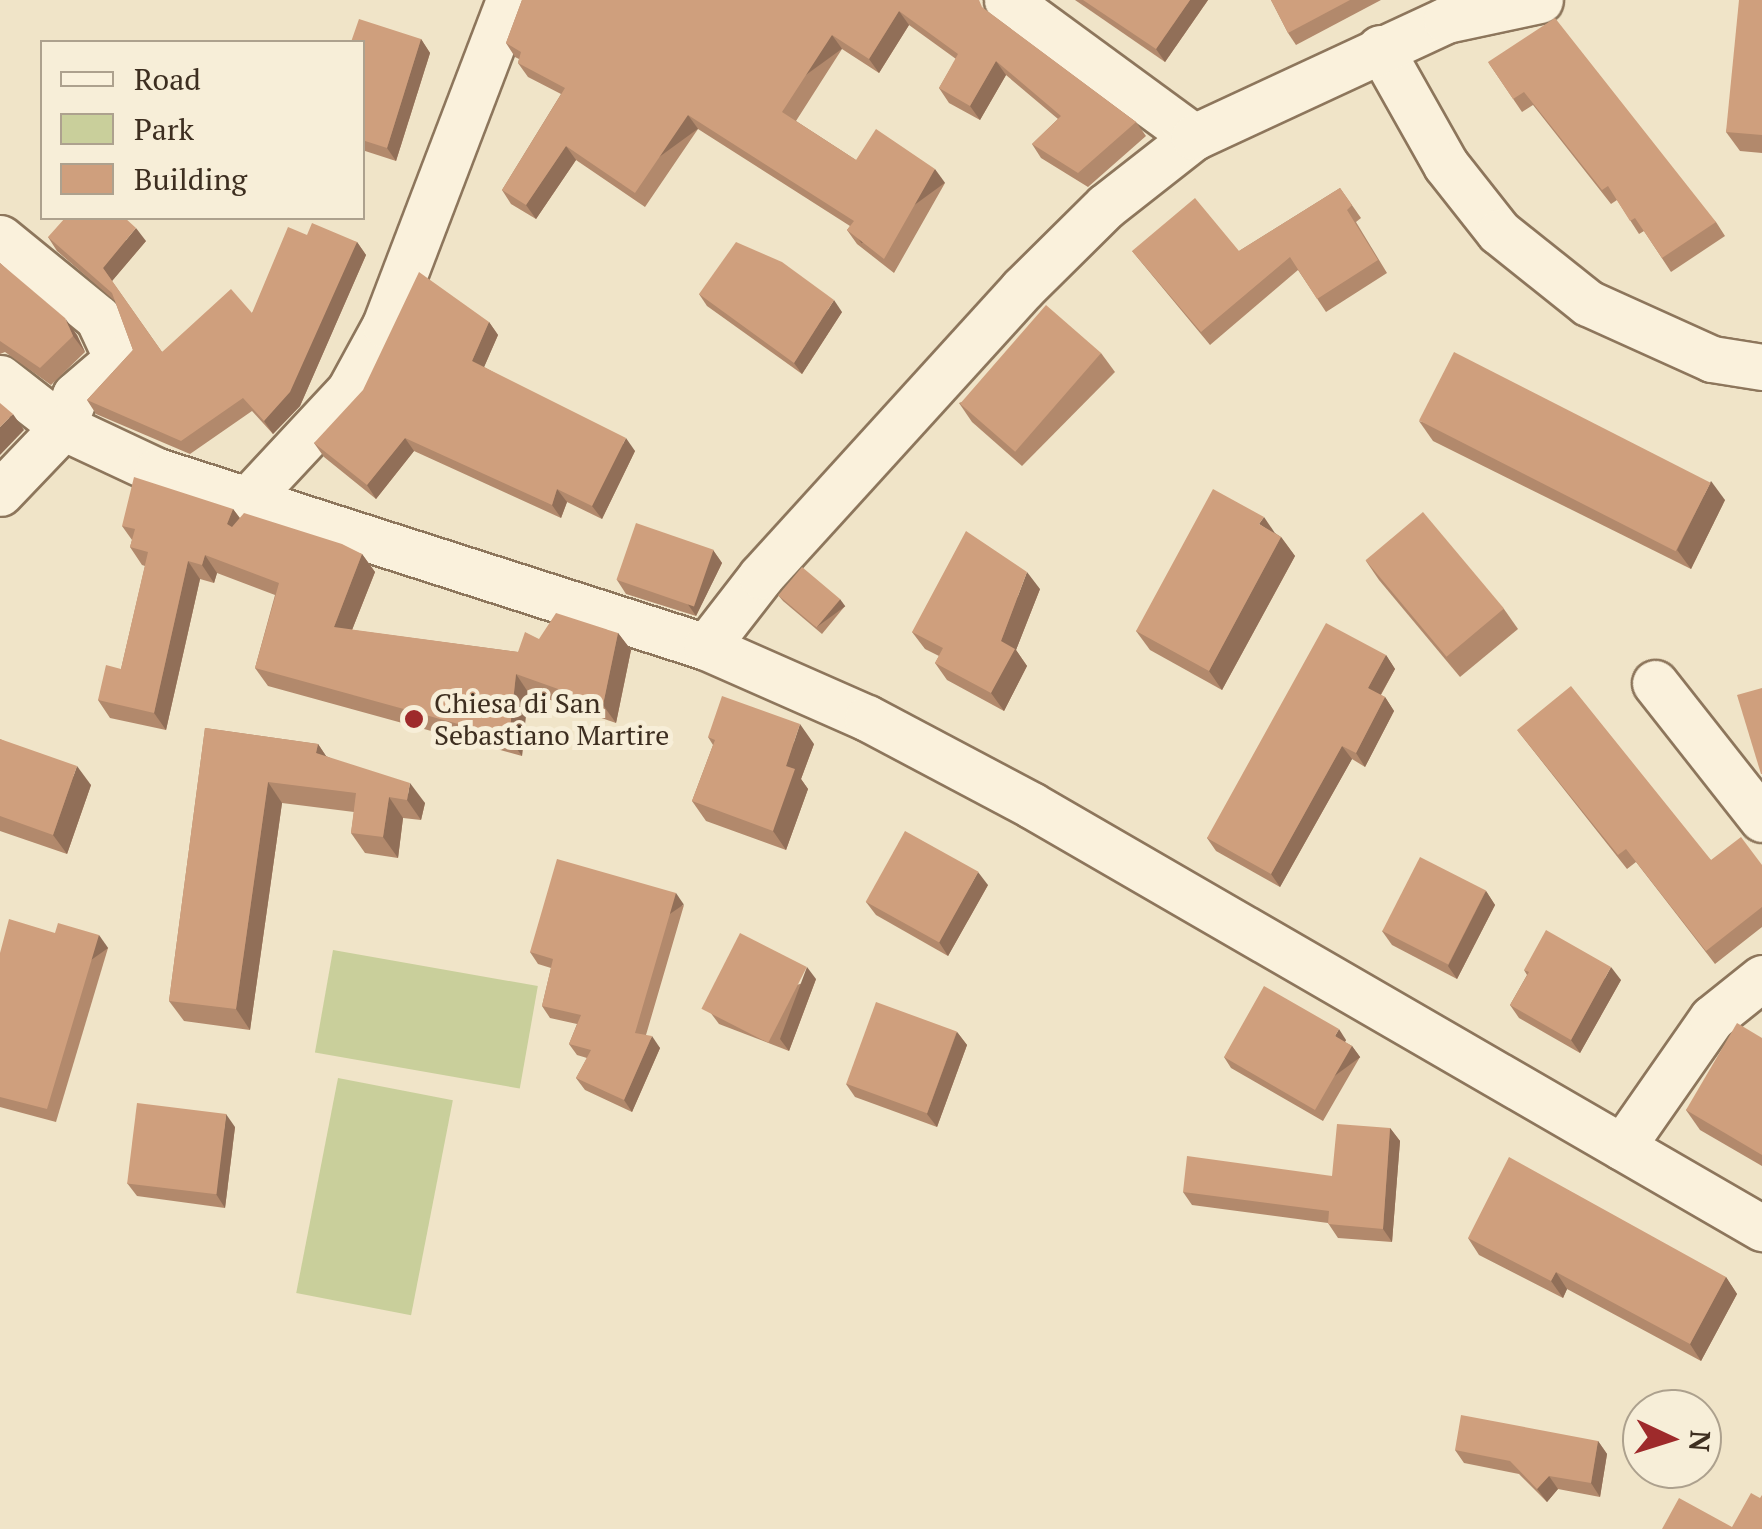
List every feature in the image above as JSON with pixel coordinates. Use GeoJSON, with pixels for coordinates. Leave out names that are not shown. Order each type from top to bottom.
{"type":"FeatureCollection","features":[{"type":"Feature","properties":{"kind":"street"},"geometry":{"type":"LineString","coordinates":[[251,496],[348,391],[385,324],[509,0]]}},
{"type":"Feature","properties":{"kind":"street"},"geometry":{"type":"LineString","coordinates":[[1007,0],[1194,137]]}},
{"type":"Feature","properties":{"kind":"street"},"geometry":{"type":"LineString","coordinates":[[706,647],[761,576],[1022,289],[1106,206],[1194,137],[1446,20],[1540,0]]}},
{"type":"Feature","properties":{"kind":"street"},"geometry":{"type":"LineString","coordinates":[[1380,48],[1446,165],[1499,232],[1588,303],[1712,359],[1762,367]]}},
{"type":"Feature","properties":{"kind":"street"},"geometry":{"type":"LineString","coordinates":[[0,238],[98,318],[117,359],[76,395],[62,426],[0,493]]}},
{"type":"Feature","properties":{"kind":"street"},"geometry":{"type":"LineString","coordinates":[[0,378],[62,426],[158,471],[251,496],[706,647],[867,718],[1031,805],[1762,1228]]}},
{"type":"Feature","properties":{"kind":"street"},"geometry":{"type":"LineString","coordinates":[[1655,682],[1762,818]]}},
{"type":"Feature","properties":{"kind":"street"},"geometry":{"type":"LineString","coordinates":[[1622,1146],[1712,1018],[1762,978]]}},
{"type":"Feature","properties":{"kind":"green space"},"geometry":{"type":"Polygon","coordinates":[[[333,950],[538,986],[520,1089],[315,1052],[333,950]]]}},
{"type":"Feature","properties":{"kind":"green space"},"geometry":{"type":"Polygon","coordinates":[[[338,1078],[453,1100],[411,1315],[296,1293],[338,1078]]]}},
{"type":"Feature","properties":{"kind":"building"},"geometry":{"type":"Polygon","coordinates":[[[522,0],[979,0],[982,7],[1136,122],[1078,173],[1032,144],[1061,116],[996,61],[970,106],[939,88],[958,54],[899,11],[869,59],[832,35],[782,112],[856,160],[876,129],[935,169],[884,259],[847,230],[854,221],[688,115],[635,193],[566,146],[526,205],[502,190],[565,88],[518,63],[521,52],[506,43],[522,0]]]}},
{"type":"Feature","properties":{"kind":"building"},"geometry":{"type":"Polygon","coordinates":[[[1083,0],[1190,0],[1156,49],[1083,0]]]}},
{"type":"Feature","properties":{"kind":"building"},"geometry":{"type":"Polygon","coordinates":[[[1271,0],[1350,0],[1288,33],[1271,0]]]}},
{"type":"Feature","properties":{"kind":"building"},"geometry":{"type":"Polygon","coordinates":[[[1739,0],[1762,0],[1762,135],[1726,132],[1739,0]]]}},
{"type":"Feature","properties":{"kind":"building"},"geometry":{"type":"Polygon","coordinates":[[[1555,18],[1716,222],[1662,258],[1635,218],[1630,221],[1608,186],[1602,190],[1524,92],[1513,99],[1488,62],[1555,18]]]}},
{"type":"Feature","properties":{"kind":"building"},"geometry":{"type":"Polygon","coordinates":[[[359,19],[421,39],[387,148],[365,141],[365,40],[352,40],[359,19]]]}},
{"type":"Feature","properties":{"kind":"building"},"geometry":{"type":"Polygon","coordinates":[[[1340,188],[1352,205],[1347,210],[1378,260],[1317,299],[1290,257],[1201,332],[1132,251],[1195,198],[1239,251],[1340,188]]]}},
{"type":"Feature","properties":{"kind":"building"},"geometry":{"type":"Polygon","coordinates":[[[63,220],[127,220],[136,228],[103,268],[162,352],[231,289],[252,313],[288,227],[307,235],[312,223],[357,242],[290,392],[264,421],[243,398],[181,441],[87,400],[133,350],[112,293],[48,237],[63,220]]]}},
{"type":"Feature","properties":{"kind":"building"},"geometry":{"type":"Polygon","coordinates":[[[736,242],[782,262],[834,300],[794,363],[699,294],[736,242]]]}},
{"type":"Feature","properties":{"kind":"building"},"geometry":{"type":"Polygon","coordinates":[[[0,263],[65,318],[73,336],[40,368],[0,341],[0,263]]]}},
{"type":"Feature","properties":{"kind":"building"},"geometry":{"type":"Polygon","coordinates":[[[419,272],[489,322],[472,361],[626,438],[592,506],[557,489],[552,505],[405,438],[367,485],[314,443],[363,390],[419,272]]]}},
{"type":"Feature","properties":{"kind":"building"},"geometry":{"type":"Polygon","coordinates":[[[1046,305],[1101,353],[1015,452],[960,404],[1046,305]]]}},
{"type":"Feature","properties":{"kind":"building"},"geometry":{"type":"Polygon","coordinates":[[[1454,352],[1711,483],[1676,551],[1419,421],[1454,352]]]}},
{"type":"Feature","properties":{"kind":"building"},"geometry":{"type":"Polygon","coordinates":[[[0,403],[13,414],[0,427],[0,403]]]}},
{"type":"Feature","properties":{"kind":"building"},"geometry":{"type":"Polygon","coordinates":[[[134,477],[233,509],[227,524],[232,527],[244,513],[362,554],[334,627],[518,652],[525,632],[539,639],[556,613],[618,633],[603,705],[516,674],[509,738],[255,668],[279,583],[205,555],[202,565],[188,561],[154,713],[98,700],[106,665],[121,669],[148,552],[130,547],[135,529],[122,526],[134,477]]]}},
{"type":"Feature","properties":{"kind":"building"},"geometry":{"type":"Polygon","coordinates":[[[1213,489],[1264,517],[1259,524],[1281,537],[1209,671],[1136,631],[1213,489]]]}},
{"type":"Feature","properties":{"kind":"building"},"geometry":{"type":"Polygon","coordinates":[[[1423,512],[1504,609],[1447,657],[1366,560],[1423,512]]]}},
{"type":"Feature","properties":{"kind":"building"},"geometry":{"type":"Polygon","coordinates":[[[636,523],[714,550],[694,606],[616,580],[636,523]]]}},
{"type":"Feature","properties":{"kind":"building"},"geometry":{"type":"Polygon","coordinates":[[[966,531],[1027,572],[1001,641],[1015,649],[991,693],[935,663],[943,648],[912,632],[966,531]]]}},
{"type":"Feature","properties":{"kind":"building"},"geometry":{"type":"Polygon","coordinates":[[[802,567],[840,599],[817,627],[778,595],[802,567]]]}},
{"type":"Feature","properties":{"kind":"building"},"geometry":{"type":"Polygon","coordinates":[[[1326,623],[1386,655],[1368,688],[1385,697],[1356,753],[1342,746],[1271,874],[1207,838],[1326,623]]]}},
{"type":"Feature","properties":{"kind":"building"},"geometry":{"type":"Polygon","coordinates":[[[1571,686],[1711,860],[1741,837],[1762,865],[1762,907],[1706,951],[1626,849],[1618,855],[1517,730],[1571,686]]]}},
{"type":"Feature","properties":{"kind":"building"},"geometry":{"type":"Polygon","coordinates":[[[1762,688],[1762,774],[1761,774],[1737,695],[1762,688]]]}},
{"type":"Feature","properties":{"kind":"building"},"geometry":{"type":"Polygon","coordinates":[[[722,696],[800,724],[786,766],[795,769],[773,831],[692,801],[715,740],[708,737],[722,696]]]}},
{"type":"Feature","properties":{"kind":"building"},"geometry":{"type":"Polygon","coordinates":[[[205,728],[318,744],[316,753],[410,783],[407,800],[389,797],[383,837],[351,833],[356,793],[268,782],[236,1009],[169,1001],[205,728]]]}},
{"type":"Feature","properties":{"kind":"building"},"geometry":{"type":"Polygon","coordinates":[[[0,739],[77,766],[53,835],[0,816],[0,739]]]}},
{"type":"Feature","properties":{"kind":"building"},"geometry":{"type":"Polygon","coordinates":[[[905,831],[978,872],[939,943],[866,902],[905,831]]]}},
{"type":"Feature","properties":{"kind":"building"},"geometry":{"type":"Polygon","coordinates":[[[1420,857],[1486,891],[1448,965],[1382,931],[1420,857]]]}},
{"type":"Feature","properties":{"kind":"building"},"geometry":{"type":"Polygon","coordinates":[[[557,859],[676,893],[635,1033],[652,1036],[624,1100],[576,1078],[591,1050],[569,1044],[581,1015],[542,1006],[553,959],[530,952],[557,859]]]}},
{"type":"Feature","properties":{"kind":"building"},"geometry":{"type":"Polygon","coordinates":[[[9,919],[55,933],[58,923],[99,935],[47,1109],[0,1097],[0,953],[9,919]]]}},
{"type":"Feature","properties":{"kind":"building"},"geometry":{"type":"Polygon","coordinates":[[[1546,930],[1611,967],[1571,1040],[1510,1005],[1546,930]]]}},
{"type":"Feature","properties":{"kind":"building"},"geometry":{"type":"Polygon","coordinates":[[[740,933],[807,967],[768,1043],[701,1009],[740,933]]]}},
{"type":"Feature","properties":{"kind":"building"},"geometry":{"type":"Polygon","coordinates":[[[1264,986],[1339,1029],[1335,1036],[1352,1046],[1315,1110],[1224,1057],[1264,986]]]}},
{"type":"Feature","properties":{"kind":"building"},"geometry":{"type":"Polygon","coordinates":[[[876,1002],[957,1031],[927,1113],[846,1084],[876,1002]]]}},
{"type":"Feature","properties":{"kind":"building"},"geometry":{"type":"Polygon","coordinates":[[[1737,1023],[1762,1038],[1762,1155],[1686,1110],[1737,1023]]]}},
{"type":"Feature","properties":{"kind":"building"},"geometry":{"type":"Polygon","coordinates":[[[137,1103],[226,1114],[216,1194],[127,1183],[137,1103]]]}},
{"type":"Feature","properties":{"kind":"building"},"geometry":{"type":"Polygon","coordinates":[[[1337,1124],[1390,1128],[1383,1229],[1328,1224],[1329,1211],[1183,1192],[1187,1156],[1332,1176],[1337,1124]]]}},
{"type":"Feature","properties":{"kind":"building"},"geometry":{"type":"Polygon","coordinates":[[[1509,1157],[1726,1277],[1690,1344],[1556,1272],[1551,1281],[1468,1238],[1509,1157]]]}},
{"type":"Feature","properties":{"kind":"building"},"geometry":{"type":"Polygon","coordinates":[[[1461,1415],[1598,1441],[1591,1483],[1549,1476],[1537,1489],[1510,1461],[1455,1450],[1461,1415]]]}},
{"type":"Feature","properties":{"kind":"building"},"geometry":{"type":"Polygon","coordinates":[[[1751,1493],[1760,1498],[1762,1495],[1762,1529],[1662,1529],[1679,1498],[1732,1527],[1751,1493]]]}},
{"type":"Feature","properties":{"kind":"place","name":"Chiesa di San Sebastiano Martire"},"geometry":{"type":"Point","coordinates":[414,719]}}]}
